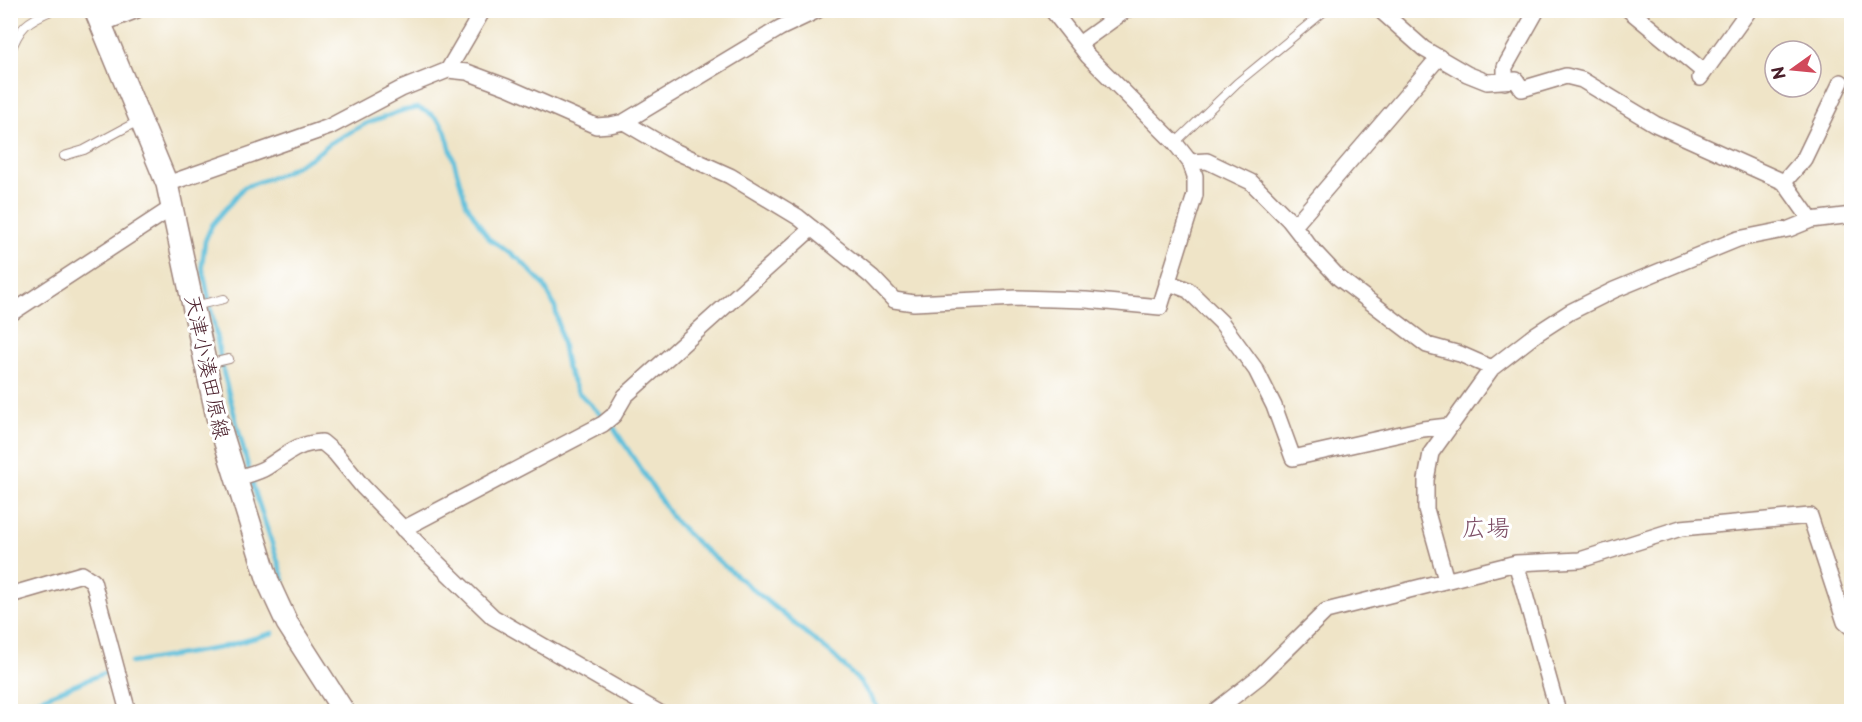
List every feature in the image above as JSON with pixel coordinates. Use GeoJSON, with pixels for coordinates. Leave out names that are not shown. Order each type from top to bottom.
{"type":"FeatureCollection","features":[{"type":"Feature","properties":{"kind":"main road","name":"天津小湊田原線"},"geometry":{"type":"LineString","coordinates":[[98,17],[167,184],[199,305],[217,417],[244,476],[268,584],[277,604],[344,711]]}},
{"type":"Feature","properties":{"kind":"street"},"geometry":{"type":"LineString","coordinates":[[98,17],[137,10]]}},
{"type":"Feature","properties":{"kind":"street"},"geometry":{"type":"LineString","coordinates":[[448,70],[483,10]]}},
{"type":"Feature","properties":{"kind":"street"},"geometry":{"type":"LineString","coordinates":[[167,184],[328,127],[401,89],[448,70],[467,72],[507,87],[596,126],[624,122],[780,28],[818,10]]}},
{"type":"Feature","properties":{"kind":"street"},"geometry":{"type":"LineString","coordinates":[[624,122],[670,149],[730,176],[798,217],[872,277],[894,300],[914,303],[1017,298],[1086,300],[1160,307],[1195,195],[1195,176],[1190,162],[1175,143],[1079,44],[1052,10]]}},
{"type":"Feature","properties":{"kind":"street"},"geometry":{"type":"LineString","coordinates":[[1079,44],[1126,10]]}},
{"type":"Feature","properties":{"kind":"street"},"geometry":{"type":"LineString","coordinates":[[1380,10],[1424,49],[1467,74],[1487,82],[1516,80],[1522,89],[1566,76],[1582,80],[1655,124],[1784,182],[1811,220]]}},
{"type":"Feature","properties":{"kind":"street"},"geometry":{"type":"LineString","coordinates":[[1629,10],[1702,75],[1749,10]]}},
{"type":"Feature","properties":{"kind":"street"},"geometry":{"type":"LineString","coordinates":[[1505,82],[1505,67],[1532,12]]}},
{"type":"Feature","properties":{"kind":"street"},"geometry":{"type":"LineString","coordinates":[[1294,226],[1439,57]]}},
{"type":"Feature","properties":{"kind":"street"},"geometry":{"type":"LineString","coordinates":[[1784,182],[1804,159],[1841,82]]}},
{"type":"Feature","properties":{"kind":"street"},"geometry":{"type":"LineString","coordinates":[[1190,162],[1207,161],[1251,182],[1294,226],[1339,278],[1427,345],[1460,354],[1492,368]]}},
{"type":"Feature","properties":{"kind":"street"},"geometry":{"type":"LineString","coordinates":[[10,314],[173,207]]}},
{"type":"Feature","properties":{"kind":"street"},"geometry":{"type":"LineString","coordinates":[[1446,580],[1426,509],[1431,453],[1448,426],[1492,368],[1553,323],[1614,290],[1738,239],[1790,229],[1811,220],[1851,215]]}},
{"type":"Feature","properties":{"kind":"street"},"geometry":{"type":"LineString","coordinates":[[403,529],[608,420],[625,396],[812,228]]}},
{"type":"Feature","properties":{"kind":"street"},"geometry":{"type":"LineString","coordinates":[[1167,282],[1188,290],[1221,322],[1256,370],[1274,406],[1293,458],[1423,429],[1448,426]]}},
{"type":"Feature","properties":{"kind":"street"},"geometry":{"type":"LineString","coordinates":[[244,476],[268,466],[280,456],[298,447],[308,443],[322,442],[403,529],[493,617],[658,711]]}},
{"type":"Feature","properties":{"kind":"street"},"geometry":{"type":"LineString","coordinates":[[1214,711],[1260,676],[1326,611],[1516,563],[1580,560],[1681,528],[1810,516],[1845,622],[1851,628]]}},
{"type":"Feature","properties":{"kind":"street"},"geometry":{"type":"LineString","coordinates":[[1516,563],[1558,711]]}},
{"type":"Feature","properties":{"kind":"street"},"geometry":{"type":"LineString","coordinates":[[10,595],[82,574],[93,581],[128,711]]}},
{"type":"Feature","properties":{"kind":"lane"},"geometry":{"type":"LineString","coordinates":[[10,53],[17,34],[30,22],[53,10]]}},
{"type":"Feature","properties":{"kind":"lane"},"geometry":{"type":"LineString","coordinates":[[1175,143],[1237,83],[1326,10]]}},
{"type":"Feature","properties":{"kind":"lane"},"geometry":{"type":"LineString","coordinates":[[64,156],[84,150],[141,119]]}},
{"type":"Feature","properties":{"kind":"lane"},"geometry":{"type":"LineString","coordinates":[[199,305],[224,299]]}},
{"type":"Feature","properties":{"kind":"lane"},"geometry":{"type":"LineString","coordinates":[[210,363],[229,359]]}},
{"type":"Feature","properties":{"kind":"waterway"},"geometry":{"type":"LineString","coordinates":[[284,580],[254,489],[224,375],[202,265],[205,241],[212,225],[244,187],[281,174],[367,123],[401,111],[418,108],[431,114],[445,130],[466,203],[488,238],[520,260],[544,285],[555,307],[567,368],[578,392],[614,428],[673,519],[699,545],[834,656],[860,682],[881,712]]}},
{"type":"Feature","properties":{"kind":"waterway"},"geometry":{"type":"LineString","coordinates":[[131,663],[219,648],[273,633]]}},
{"type":"Feature","properties":{"kind":"waterway"},"geometry":{"type":"LineString","coordinates":[[10,711],[112,670]]}},
{"type":"Feature","properties":{"kind":"district","name":"広場"},"geometry":{"type":"Point","coordinates":[1486,528]}}]}
